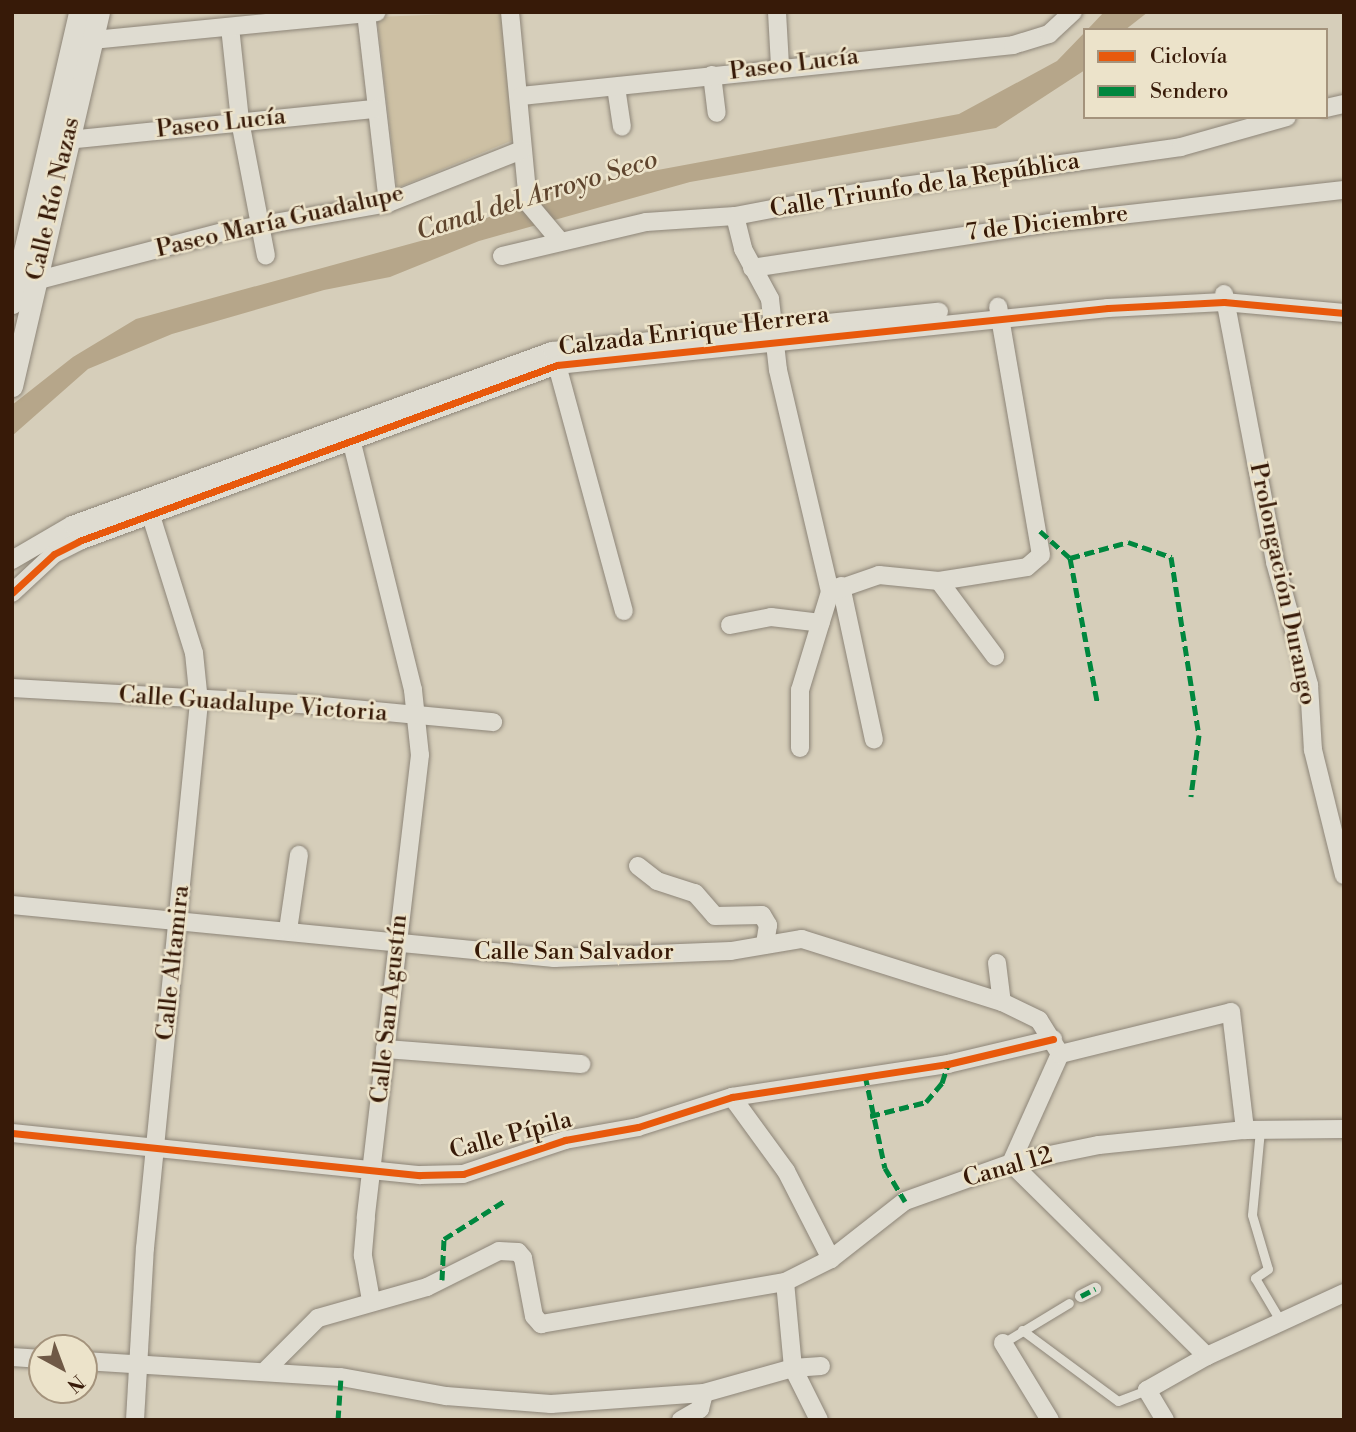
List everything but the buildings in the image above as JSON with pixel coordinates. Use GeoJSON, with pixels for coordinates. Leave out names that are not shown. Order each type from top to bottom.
{"type":"FeatureCollection","features":[{"type":"Feature","properties":{"kind":"street","name":"Calle Río Nazas"},"geometry":{"type":"LineString","coordinates":[[13,376],[19,290],[79,12]]}},
{"type":"Feature","properties":{"kind":"street","name":"Calle Río Nazas"},"geometry":{"type":"LineString","coordinates":[[19,290],[68,140],[99,12]]}},
{"type":"Feature","properties":{"kind":"street"},"geometry":{"type":"LineString","coordinates":[[510,12],[521,96],[522,150],[528,202],[555,235]]}},
{"type":"Feature","properties":{"kind":"street"},"geometry":{"type":"LineString","coordinates":[[777,12],[780,66]]}},
{"type":"Feature","properties":{"kind":"street"},"geometry":{"type":"LineString","coordinates":[[93,40],[371,13],[374,108],[388,202]]}},
{"type":"Feature","properties":{"kind":"street","name":"Paseo Lucía"},"geometry":{"type":"LineString","coordinates":[[521,96],[780,66],[1013,45],[1041,37],[1066,16]]}},
{"type":"Feature","properties":{"kind":"street"},"geometry":{"type":"LineString","coordinates":[[230,27],[240,121],[266,256]]}},
{"type":"Feature","properties":{"kind":"street"},"geometry":{"type":"LineString","coordinates":[[712,75],[717,113]]}},
{"type":"Feature","properties":{"kind":"street"},"geometry":{"type":"LineString","coordinates":[[616,87],[622,127]]}},
{"type":"Feature","properties":{"kind":"street","name":"Paseo Lucía"},"geometry":{"type":"LineString","coordinates":[[68,140],[374,108]]}},
{"type":"Feature","properties":{"kind":"street","name":"Calle Triunfo de la República"},"geometry":{"type":"LineString","coordinates":[[502,256],[555,235],[646,222],[735,216],[861,192],[1181,147],[1280,119]]}},
{"type":"Feature","properties":{"kind":"street","name":"Paseo María Guadalupe"},"geometry":{"type":"LineString","coordinates":[[19,290],[260,226],[388,202],[522,150]]}},
{"type":"Feature","properties":{"kind":"street","name":"7 de Diciembre"},"geometry":{"type":"LineString","coordinates":[[752,268],[850,249],[1344,190]]}},
{"type":"Feature","properties":{"kind":"street"},"geometry":{"type":"LineString","coordinates":[[735,216],[752,268],[770,299],[775,334],[835,589],[874,740]]}},
{"type":"Feature","properties":{"kind":"street","name":"Calzada Enrique Herrera"},"geometry":{"type":"LineString","coordinates":[[12,593],[54,554],[349,431],[552,351],[1224,297],[1344,302]]}},
{"type":"Feature","properties":{"kind":"street","name":"Calzada Enrique Herrera"},"geometry":{"type":"LineString","coordinates":[[1224,297],[1344,313]]}},
{"type":"Feature","properties":{"kind":"street","name":"Prolongación Durango"},"geometry":{"type":"LineString","coordinates":[[1224,297],[1275,562],[1309,685],[1313,750],[1344,875]]}},
{"type":"Feature","properties":{"kind":"street"},"geometry":{"type":"LineString","coordinates":[[800,748],[800,690],[835,589],[879,575],[939,581],[1034,563],[1041,555],[1040,531],[999,313]]}},
{"type":"Feature","properties":{"kind":"street","name":"Calzada Enrique Herrera"},"geometry":{"type":"LineString","coordinates":[[12,560],[72,525],[349,431],[557,365],[775,334]]}},
{"type":"Feature","properties":{"kind":"street"},"geometry":{"type":"LineString","coordinates":[[557,365],[624,611]]}},
{"type":"Feature","properties":{"kind":"street","name":"Calle San Agustín"},"geometry":{"type":"LineString","coordinates":[[349,431],[418,718],[420,793],[396,945],[363,1256],[371,1300]]}},
{"type":"Feature","properties":{"kind":"street","name":"Calle Altamira"},"geometry":{"type":"LineString","coordinates":[[135,1420],[175,923],[192,811],[199,702],[194,653],[150,513]]}},
{"type":"Feature","properties":{"kind":"street"},"geometry":{"type":"LineString","coordinates":[[939,581],[995,656]]}},
{"type":"Feature","properties":{"kind":"street"},"geometry":{"type":"LineString","coordinates":[[730,625],[771,617],[821,623]]}},
{"type":"Feature","properties":{"kind":"street","name":"Calle Guadalupe Victoria"},"geometry":{"type":"LineString","coordinates":[[12,688],[199,702],[301,704],[418,718],[493,722]]}},
{"type":"Feature","properties":{"kind":"street"},"geometry":{"type":"LineString","coordinates":[[288,930],[299,855]]}},
{"type":"Feature","properties":{"kind":"street"},"geometry":{"type":"LineString","coordinates":[[645,871],[695,893],[715,916],[762,915],[768,925],[765,945]]}},
{"type":"Feature","properties":{"kind":"street","name":"Calle San Salvador"},"geometry":{"type":"LineString","coordinates":[[12,905],[175,923],[288,930],[396,945],[554,958],[765,945],[802,939],[826,942],[1002,1002],[1039,1020],[1056,1046]]}},
{"type":"Feature","properties":{"kind":"street"},"geometry":{"type":"LineString","coordinates":[[997,963],[1002,1002]]}},
{"type":"Feature","properties":{"kind":"street","name":"Calle Pípila"},"geometry":{"type":"LineString","coordinates":[[12,1133],[374,1169],[463,1174],[565,1140],[638,1127],[732,1097],[1056,1046],[1231,1012],[1252,1130]]}},
{"type":"Feature","properties":{"kind":"street"},"geometry":{"type":"LineString","coordinates":[[1056,1046],[1010,1163],[1123,1280],[1207,1356]]}},
{"type":"Feature","properties":{"kind":"street"},"geometry":{"type":"LineString","coordinates":[[385,1049],[581,1064]]}},
{"type":"Feature","properties":{"kind":"street"},"geometry":{"type":"LineString","coordinates":[[732,1097],[786,1171],[831,1259]]}},
{"type":"Feature","properties":{"kind":"street","name":"Canal 12"},"geometry":{"type":"LineString","coordinates":[[371,1300],[442,1280],[499,1251],[518,1252],[537,1321],[547,1324],[785,1282],[831,1259],[905,1201],[1010,1163],[1099,1145],[1252,1130],[1344,1129]]}},
{"type":"Feature","properties":{"kind":"street"},"geometry":{"type":"LineString","coordinates":[[785,1282],[793,1368],[819,1420]]}},
{"type":"Feature","properties":{"kind":"street"},"geometry":{"type":"LineString","coordinates":[[1081,1296],[1094,1289]]}},
{"type":"Feature","properties":{"kind":"street"},"geometry":{"type":"LineString","coordinates":[[1165,1420],[1147,1390],[1207,1356],[1344,1293]]}},
{"type":"Feature","properties":{"kind":"street"},"geometry":{"type":"LineString","coordinates":[[265,1371],[318,1318],[371,1300]]}},
{"type":"Feature","properties":{"kind":"street"},"geometry":{"type":"LineString","coordinates":[[1003,1343],[1049,1420]]}},
{"type":"Feature","properties":{"kind":"street"},"geometry":{"type":"LineString","coordinates":[[98,1363],[265,1371],[499,1402],[704,1393],[793,1368],[821,1366]]}},
{"type":"Feature","properties":{"kind":"street"},"geometry":{"type":"LineString","coordinates":[[681,1420],[700,1409],[704,1393]]}},
{"type":"Feature","properties":{"kind":"lane"},"geometry":{"type":"LineString","coordinates":[[1252,1130],[1252,1215],[1268,1269],[1255,1278],[1281,1322]]}},
{"type":"Feature","properties":{"kind":"lane"},"geometry":{"type":"LineString","coordinates":[[1003,1343],[1069,1303]]}},
{"type":"Feature","properties":{"kind":"lane"},"geometry":{"type":"LineString","coordinates":[[1022,1330],[1084,1371],[1113,1399],[1123,1401],[1147,1390]]}},
{"type":"Feature","properties":{"kind":"shaded area"},"geometry":{"type":"Polygon","coordinates":[[[502,12],[518,138],[397,188],[377,17],[502,12]]]}},
{"type":"Feature","properties":{"kind":"water"},"geometry":{"type":"Polygon","coordinates":[[[1104,12],[1148,12],[1128,28],[1089,28],[1104,12]]]}},
{"type":"Feature","properties":{"kind":"water","name":"Canal del Arroyo Seco"},"geometry":{"type":"Polygon","coordinates":[[[1083,34],[1083,71],[996,128],[690,182],[479,241],[390,277],[324,290],[172,334],[88,369],[12,436],[12,405],[73,357],[136,319],[457,231],[550,190],[959,114],[1057,61],[1083,34]]]}},
{"type":"Feature","properties":{"kind":"marked path"},"geometry":{"type":"LineString","coordinates":[[1040,531],[1070,558],[1097,701]]}},
{"type":"Feature","properties":{"kind":"marked path"},"geometry":{"type":"LineString","coordinates":[[1070,558],[1128,542],[1171,557],[1199,735],[1191,796]]}},
{"type":"Feature","properties":{"kind":"marked path"},"geometry":{"type":"LineString","coordinates":[[870,1116],[926,1102],[942,1083],[948,1064]]}},
{"type":"Feature","properties":{"kind":"marked path"},"geometry":{"type":"LineString","coordinates":[[865,1075],[885,1168],[905,1201]]}},
{"type":"Feature","properties":{"kind":"marked path"},"geometry":{"type":"LineString","coordinates":[[442,1280],[444,1239],[506,1200]]}},
{"type":"Feature","properties":{"kind":"marked path"},"geometry":{"type":"LineString","coordinates":[[1081,1296],[1095,1289]]}},
{"type":"Feature","properties":{"kind":"marked path"},"geometry":{"type":"LineString","coordinates":[[338,1420],[341,1377]]}},
{"type":"Feature","properties":{"kind":"cycle path"},"geometry":{"type":"LineString","coordinates":[[12,593],[54,554],[79,541],[557,365],[1108,308],[1224,302],[1344,313]]}},
{"type":"Feature","properties":{"kind":"cycle path"},"geometry":{"type":"LineString","coordinates":[[12,1133],[420,1175],[463,1174],[565,1140],[638,1127],[732,1097],[948,1064],[1053,1039]]}}]}
